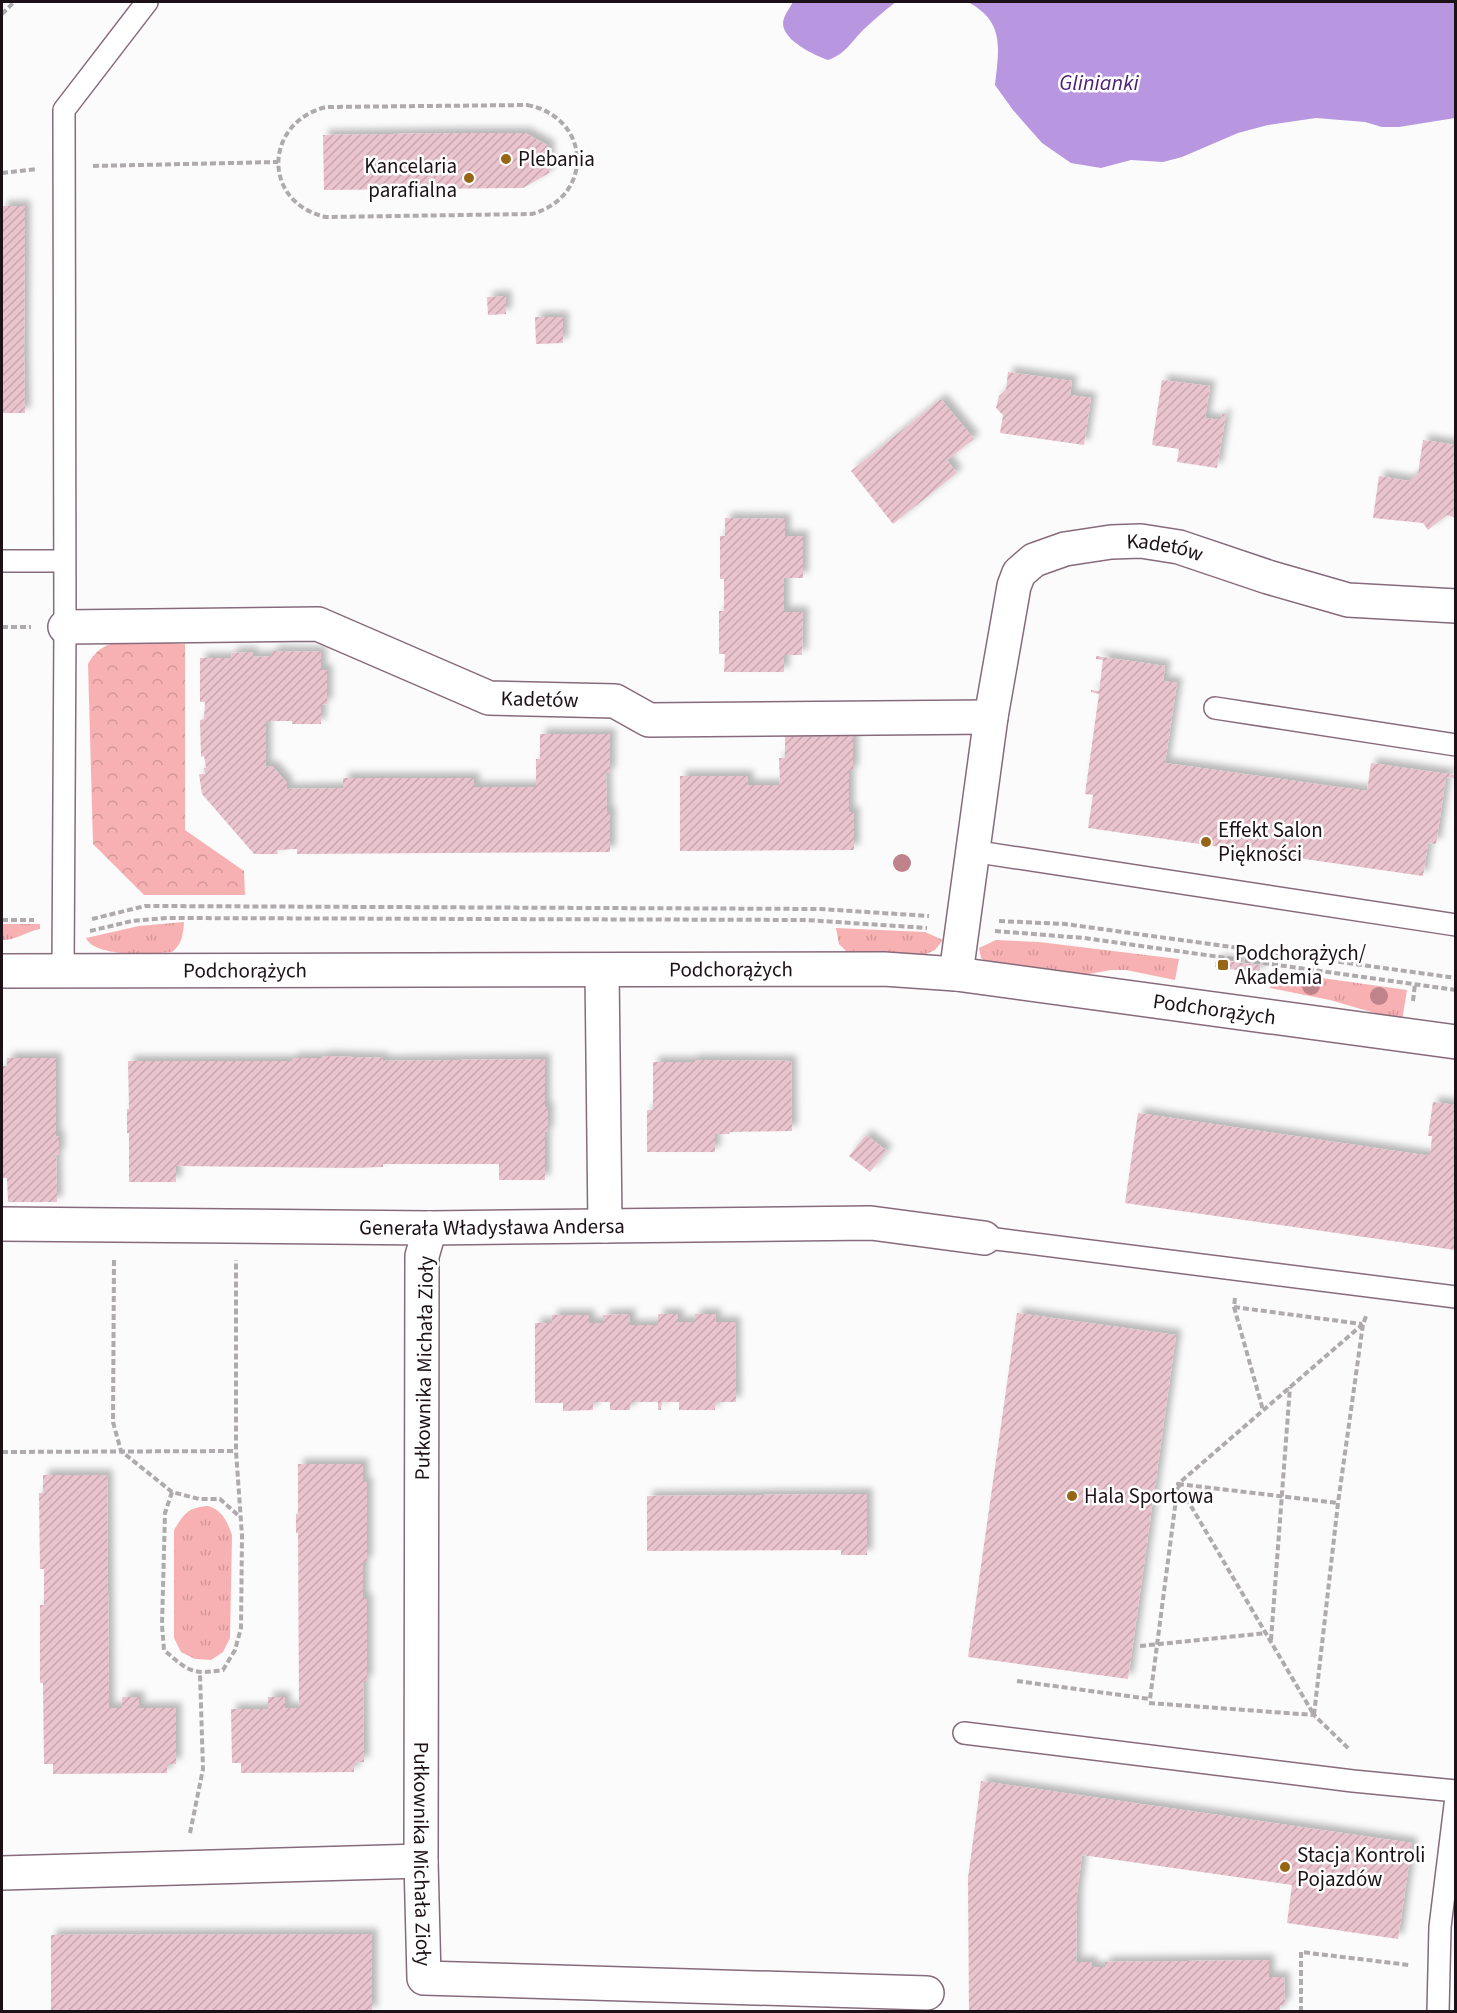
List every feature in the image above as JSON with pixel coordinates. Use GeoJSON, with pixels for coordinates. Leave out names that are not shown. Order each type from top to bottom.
{"type":"FeatureCollection","features":[{"type":"Feature","properties":{"kind":"street","name":"Kadetów"},"geometry":{"type":"LineString","coordinates":[[956,974],[991,717],[1014,586],[1020,573],[1034,560],[1065,549],[1111,542],[1141,541],[1179,548],[1348,600],[1455,606]]}},
{"type":"Feature","properties":{"kind":"street","name":"Kadetów"},"geometry":{"type":"LineString","coordinates":[[65,627],[318,624],[489,698],[615,701],[649,720],[991,717]]}},
{"type":"Feature","properties":{"kind":"street","name":"Podchorążych"},"geometry":{"type":"LineString","coordinates":[[2,971],[884,969],[956,974],[1455,1042]]}},
{"type":"Feature","properties":{"kind":"street"},"geometry":{"type":"LineString","coordinates":[[602,970],[605,1226]]}},
{"type":"Feature","properties":{"kind":"street","name":"Generała Władysława Andersa"},"geometry":{"type":"LineString","coordinates":[[2,1224],[430,1228],[871,1223],[990,1238]]}},
{"type":"Feature","properties":{"kind":"street","name":"Pułkownika Michała Zioły"},"geometry":{"type":"LineString","coordinates":[[430,1228],[422,1256],[421,1861],[424,1978],[927,1992]]}},
{"type":"Feature","properties":{"kind":"street"},"geometry":{"type":"LineString","coordinates":[[2,1873],[421,1861]]}},
{"type":"Feature","properties":{"kind":"lane"},"geometry":{"type":"LineString","coordinates":[[63,971],[64,110],[147,2]]}},
{"type":"Feature","properties":{"kind":"lane"},"geometry":{"type":"LineString","coordinates":[[2,561],[64,561]]}},
{"type":"Feature","properties":{"kind":"lane"},"geometry":{"type":"LineString","coordinates":[[1215,708],[1455,745]]}},
{"type":"Feature","properties":{"kind":"lane"},"geometry":{"type":"LineString","coordinates":[[972,851],[1455,925]]}},
{"type":"Feature","properties":{"kind":"lane"},"geometry":{"type":"LineString","coordinates":[[990,1238],[1455,1297]]}},
{"type":"Feature","properties":{"kind":"lane"},"geometry":{"type":"LineString","coordinates":[[964,1733],[1385,1784],[1455,1801],[1440,1927],[1438,2012]]}},
{"type":"Feature","properties":{"kind":"path"},"geometry":{"type":"LineString","coordinates":[[2,14],[14,2]]}},
{"type":"Feature","properties":{"kind":"path"},"geometry":{"type":"LineString","coordinates":[[537,106],[562,121],[573,138],[577,157],[574,177],[566,194],[551,207],[532,214],[326,217],[307,211],[291,198],[281,182],[278,162],[281,143],[291,126],[307,113],[326,107],[537,106]]}},
{"type":"Feature","properties":{"kind":"path"},"geometry":{"type":"LineString","coordinates":[[64,167],[278,162]]}},
{"type":"Feature","properties":{"kind":"path"},"geometry":{"type":"LineString","coordinates":[[82,920],[145,906],[820,909],[937,916]]}},
{"type":"Feature","properties":{"kind":"path"},"geometry":{"type":"LineString","coordinates":[[84,933],[132,921],[167,918],[806,920],[933,928]]}},
{"type":"Feature","properties":{"kind":"path"},"geometry":{"type":"LineString","coordinates":[[2,920],[42,920]]}},
{"type":"Feature","properties":{"kind":"path"},"geometry":{"type":"LineString","coordinates":[[991,921],[1065,924],[1455,978]]}},
{"type":"Feature","properties":{"kind":"path"},"geometry":{"type":"LineString","coordinates":[[988,931],[1084,938],[1455,990]]}},
{"type":"Feature","properties":{"kind":"path"},"geometry":{"type":"LineString","coordinates":[[114,1225],[113,1422],[122,1451],[172,1492],[199,1499],[220,1499],[240,1516]]}},
{"type":"Feature","properties":{"kind":"path"},"geometry":{"type":"LineString","coordinates":[[172,1492],[165,1513],[162,1625],[164,1650],[180,1664],[200,1674],[223,1670],[235,1650],[241,1628],[242,1536],[236,1451],[236,1226]]}},
{"type":"Feature","properties":{"kind":"path"},"geometry":{"type":"LineString","coordinates":[[1263,1410],[1234,1307],[1363,1324]]}},
{"type":"Feature","properties":{"kind":"path"},"geometry":{"type":"LineString","coordinates":[[1017,1682],[1150,1699],[1178,1485],[1363,1324]]}},
{"type":"Feature","properties":{"kind":"path"},"geometry":{"type":"LineString","coordinates":[[1314,1715],[1338,1503],[1363,1324]]}},
{"type":"Feature","properties":{"kind":"path"},"geometry":{"type":"LineString","coordinates":[[1271,1640],[1290,1386]]}},
{"type":"Feature","properties":{"kind":"path"},"geometry":{"type":"LineString","coordinates":[[2,1452],[236,1451]]}},
{"type":"Feature","properties":{"kind":"path"},"geometry":{"type":"LineString","coordinates":[[1178,1485],[1338,1503]]}},
{"type":"Feature","properties":{"kind":"path"},"geometry":{"type":"LineString","coordinates":[[1178,1485],[1314,1715],[1385,1784]]}},
{"type":"Feature","properties":{"kind":"path"},"geometry":{"type":"LineString","coordinates":[[1140,1646],[1267,1633]]}},
{"type":"Feature","properties":{"kind":"path"},"geometry":{"type":"LineString","coordinates":[[183,1868],[203,1769],[200,1674]]}},
{"type":"Feature","properties":{"kind":"path"},"geometry":{"type":"LineString","coordinates":[[1149,1703],[1314,1715]]}},
{"type":"Feature","properties":{"kind":"path"},"geometry":{"type":"LineString","coordinates":[[1301,2012],[1301,1952],[1409,1965],[1411,1954]]}},
{"type":"Feature","properties":{"kind":"green space"},"geometry":{"type":"Polygon","coordinates":[[[121,641],[185,644],[185,830],[244,871],[245,895],[144,895],[93,844],[88,664],[101,648],[121,641]]]}},
{"type":"Feature","properties":{"kind":"green space"},"geometry":{"type":"Polygon","coordinates":[[[184,922],[181,939],[172,952],[139,954],[112,952],[101,949],[86,938],[139,926],[184,922]]]}},
{"type":"Feature","properties":{"kind":"green space"},"geometry":{"type":"Polygon","coordinates":[[[2,924],[40,924],[40,929],[12,939],[2,940],[2,924]]]}},
{"type":"Feature","properties":{"kind":"green space"},"geometry":{"type":"Polygon","coordinates":[[[836,928],[925,932],[943,940],[935,950],[924,955],[849,954],[839,944],[836,928]]]}},
{"type":"Feature","properties":{"kind":"green space"},"geometry":{"type":"Polygon","coordinates":[[[996,940],[1039,942],[1179,959],[1175,980],[1126,970],[1083,975],[985,961],[981,958],[979,948],[996,940]]]}},
{"type":"Feature","properties":{"kind":"green space"},"geometry":{"type":"Polygon","coordinates":[[[1272,971],[1407,990],[1402,1021],[1330,1000],[1270,988],[1272,971]]]}},
{"type":"Feature","properties":{"kind":"green space"},"geometry":{"type":"Polygon","coordinates":[[[208,1506],[217,1510],[223,1517],[232,1535],[230,1638],[223,1652],[211,1660],[195,1659],[181,1652],[174,1638],[174,1530],[187,1512],[208,1506]]]}},
{"type":"Feature","properties":{"kind":"water"},"geometry":{"type":"Polygon","coordinates":[[[793,2],[896,2],[863,30],[844,51],[828,60],[815,55],[788,36],[783,24],[793,2]]]}},
{"type":"Feature","properties":{"kind":"water","name":"Glinianki"},"geometry":{"type":"Polygon","coordinates":[[[968,2],[1455,2],[1455,118],[1399,127],[1382,127],[1365,122],[1316,118],[1268,125],[1238,133],[1182,157],[1163,162],[1131,160],[1101,168],[1071,163],[1042,143],[995,85],[998,48],[994,27],[980,10],[968,2]]]}},
{"type":"Feature","properties":{"kind":"building"},"geometry":{"type":"Polygon","coordinates":[[[525,133],[549,146],[549,173],[523,188],[324,190],[323,135],[525,133]]]}},
{"type":"Feature","properties":{"kind":"building"},"geometry":{"type":"Polygon","coordinates":[[[2,206],[25,206],[25,413],[2,413],[2,206]]]}},
{"type":"Feature","properties":{"kind":"building"},"geometry":{"type":"Polygon","coordinates":[[[506,296],[506,314],[488,315],[487,297],[506,296]]]}},
{"type":"Feature","properties":{"kind":"building"},"geometry":{"type":"Polygon","coordinates":[[[535,317],[563,317],[563,343],[536,344],[535,317]]]}},
{"type":"Feature","properties":{"kind":"building"},"geometry":{"type":"Polygon","coordinates":[[[1008,372],[1072,381],[1070,395],[1091,398],[1084,445],[1000,433],[1003,415],[996,408],[999,396],[1006,390],[1008,372]]]}},
{"type":"Feature","properties":{"kind":"building"},"geometry":{"type":"Polygon","coordinates":[[[1162,380],[1210,386],[1205,418],[1221,420],[1222,414],[1226,414],[1217,468],[1177,462],[1179,449],[1152,445],[1162,380]]]}},
{"type":"Feature","properties":{"kind":"building"},"geometry":{"type":"Polygon","coordinates":[[[941,399],[974,439],[947,460],[957,473],[893,524],[851,471],[941,399]]]}},
{"type":"Feature","properties":{"kind":"building"},"geometry":{"type":"Polygon","coordinates":[[[1423,440],[1456,445],[1456,518],[1447,515],[1428,530],[1423,523],[1373,518],[1379,476],[1409,481],[1418,474],[1423,440]]]}},
{"type":"Feature","properties":{"kind":"building"},"geometry":{"type":"Polygon","coordinates":[[[725,518],[785,519],[785,536],[803,536],[803,578],[784,578],[784,612],[803,612],[802,655],[784,655],[784,672],[724,672],[725,654],[719,654],[719,611],[724,611],[724,579],[720,579],[720,536],[725,536],[725,518]]]}},
{"type":"Feature","properties":{"kind":"building"},"geometry":{"type":"Polygon","coordinates":[[[272,651],[321,652],[321,670],[327,670],[327,704],[321,705],[321,724],[266,721],[266,767],[272,766],[287,783],[287,789],[343,788],[343,778],[474,778],[474,787],[536,787],[536,759],[540,759],[540,734],[610,734],[610,773],[606,773],[607,812],[610,812],[610,852],[297,854],[297,849],[277,850],[278,854],[254,854],[202,794],[199,774],[205,774],[204,768],[206,768],[204,756],[201,757],[200,720],[204,719],[205,702],[200,702],[200,658],[232,658],[231,653],[252,652],[253,657],[272,656],[272,651]]]}},
{"type":"Feature","properties":{"kind":"building"},"geometry":{"type":"Polygon","coordinates":[[[1096,656],[1165,666],[1163,681],[1177,683],[1165,763],[1367,791],[1371,763],[1455,775],[1454,778],[1446,777],[1436,844],[1428,843],[1423,876],[1088,828],[1093,795],[1085,794],[1099,694],[1091,690],[1099,691],[1103,660],[1096,659],[1096,656]]]}},
{"type":"Feature","properties":{"kind":"building"},"geometry":{"type":"Polygon","coordinates":[[[853,732],[853,771],[849,771],[849,812],[854,812],[854,850],[680,851],[680,776],[748,776],[748,785],[780,785],[779,758],[785,758],[785,733],[853,732]]]}},
{"type":"Feature","properties":{"kind":"building"},"geometry":{"type":"Polygon","coordinates":[[[1216,960],[1260,965],[1260,973],[1215,967],[1216,960]]]}},
{"type":"Feature","properties":{"kind":"building"},"geometry":{"type":"Polygon","coordinates":[[[322,1056],[383,1058],[383,1061],[545,1059],[545,1107],[548,1107],[548,1132],[545,1132],[545,1180],[499,1180],[499,1164],[383,1164],[383,1167],[352,1168],[176,1166],[176,1182],[129,1182],[128,1061],[292,1061],[292,1058],[323,1058],[322,1056]]]}},
{"type":"Feature","properties":{"kind":"building"},"geometry":{"type":"Polygon","coordinates":[[[7,1058],[56,1058],[56,1136],[59,1137],[59,1155],[56,1154],[57,1202],[8,1202],[7,1178],[2,1178],[2,1066],[7,1066],[7,1058]]]}},
{"type":"Feature","properties":{"kind":"building"},"geometry":{"type":"Polygon","coordinates":[[[693,1060],[791,1061],[792,1131],[715,1134],[715,1152],[647,1152],[647,1110],[653,1110],[653,1062],[693,1062],[693,1060]]]}},
{"type":"Feature","properties":{"kind":"building"},"geometry":{"type":"Polygon","coordinates":[[[1433,1102],[1456,1105],[1455,1250],[1125,1203],[1138,1113],[1430,1156],[1432,1136],[1428,1136],[1433,1102]]]}},
{"type":"Feature","properties":{"kind":"building"},"geometry":{"type":"Polygon","coordinates":[[[866,1135],[887,1151],[870,1172],[849,1156],[866,1135]]]}},
{"type":"Feature","properties":{"kind":"building","name":"Hala Sportowa"},"geometry":{"type":"Polygon","coordinates":[[[1017,1313],[1176,1335],[1128,1679],[968,1657],[1017,1313]]]}},
{"type":"Feature","properties":{"kind":"building"},"geometry":{"type":"Polygon","coordinates":[[[630,1314],[630,1325],[658,1325],[658,1314],[678,1314],[678,1322],[695,1322],[695,1314],[716,1314],[715,1322],[735,1322],[736,1402],[715,1402],[715,1410],[679,1410],[679,1402],[662,1402],[661,1410],[658,1410],[658,1402],[631,1402],[630,1410],[610,1410],[610,1402],[593,1402],[593,1410],[563,1411],[563,1403],[535,1403],[535,1323],[552,1323],[552,1315],[589,1315],[589,1323],[603,1323],[603,1315],[630,1314]]]}},
{"type":"Feature","properties":{"kind":"building"},"geometry":{"type":"Polygon","coordinates":[[[298,1464],[363,1464],[363,1482],[367,1483],[367,1562],[363,1562],[363,1599],[367,1599],[367,1681],[363,1681],[364,1762],[354,1763],[354,1772],[241,1773],[241,1763],[232,1763],[231,1709],[268,1709],[268,1697],[285,1697],[285,1708],[299,1708],[298,1533],[296,1533],[298,1464]]]}},
{"type":"Feature","properties":{"kind":"building"},"geometry":{"type":"Polygon","coordinates":[[[43,1475],[107,1475],[109,1708],[122,1708],[122,1697],[139,1697],[139,1708],[176,1708],[176,1764],[167,1764],[167,1773],[53,1774],[53,1764],[44,1764],[43,1683],[40,1683],[40,1605],[44,1605],[44,1569],[40,1569],[39,1493],[43,1493],[43,1475]]]}},
{"type":"Feature","properties":{"kind":"building"},"geometry":{"type":"Polygon","coordinates":[[[867,1494],[867,1555],[841,1555],[841,1550],[647,1551],[647,1496],[867,1494]]]}},
{"type":"Feature","properties":{"kind":"building"},"geometry":{"type":"Polygon","coordinates":[[[981,1781],[1412,1843],[1398,1939],[1287,1923],[1292,1885],[1082,1855],[1077,1894],[1076,1962],[1092,1962],[1092,1967],[1105,1967],[1105,1962],[1269,1960],[1269,1977],[1284,1977],[1285,2005],[1280,2005],[1280,2012],[969,2012],[968,1878],[981,1781]]]}},
{"type":"Feature","properties":{"kind":"building"},"geometry":{"type":"Polygon","coordinates":[[[372,1934],[372,2012],[51,2012],[51,1935],[372,1934]]]}},
{"type":"Feature","properties":{"kind":"place","name":"Plebania"},"geometry":{"type":"Point","coordinates":[506,159]}},
{"type":"Feature","properties":{"kind":"place","name":"Kancelaria parafialna"},"geometry":{"type":"Point","coordinates":[469,178]}},
{"type":"Feature","properties":{"kind":"place","name":"Effekt Salon Piękności"},"geometry":{"type":"Point","coordinates":[1206,842]}},
{"type":"Feature","properties":{"kind":"place","name":"Podchorążych/ Akademia"},"geometry":{"type":"Point","coordinates":[1223,965]}},
{"type":"Feature","properties":{"kind":"place","name":"Hala Sportowa"},"geometry":{"type":"Point","coordinates":[1072,1496]}},
{"type":"Feature","properties":{"kind":"place","name":"Stacja Kontroli Pojazdów"},"geometry":{"type":"Point","coordinates":[1285,1867]}}]}
